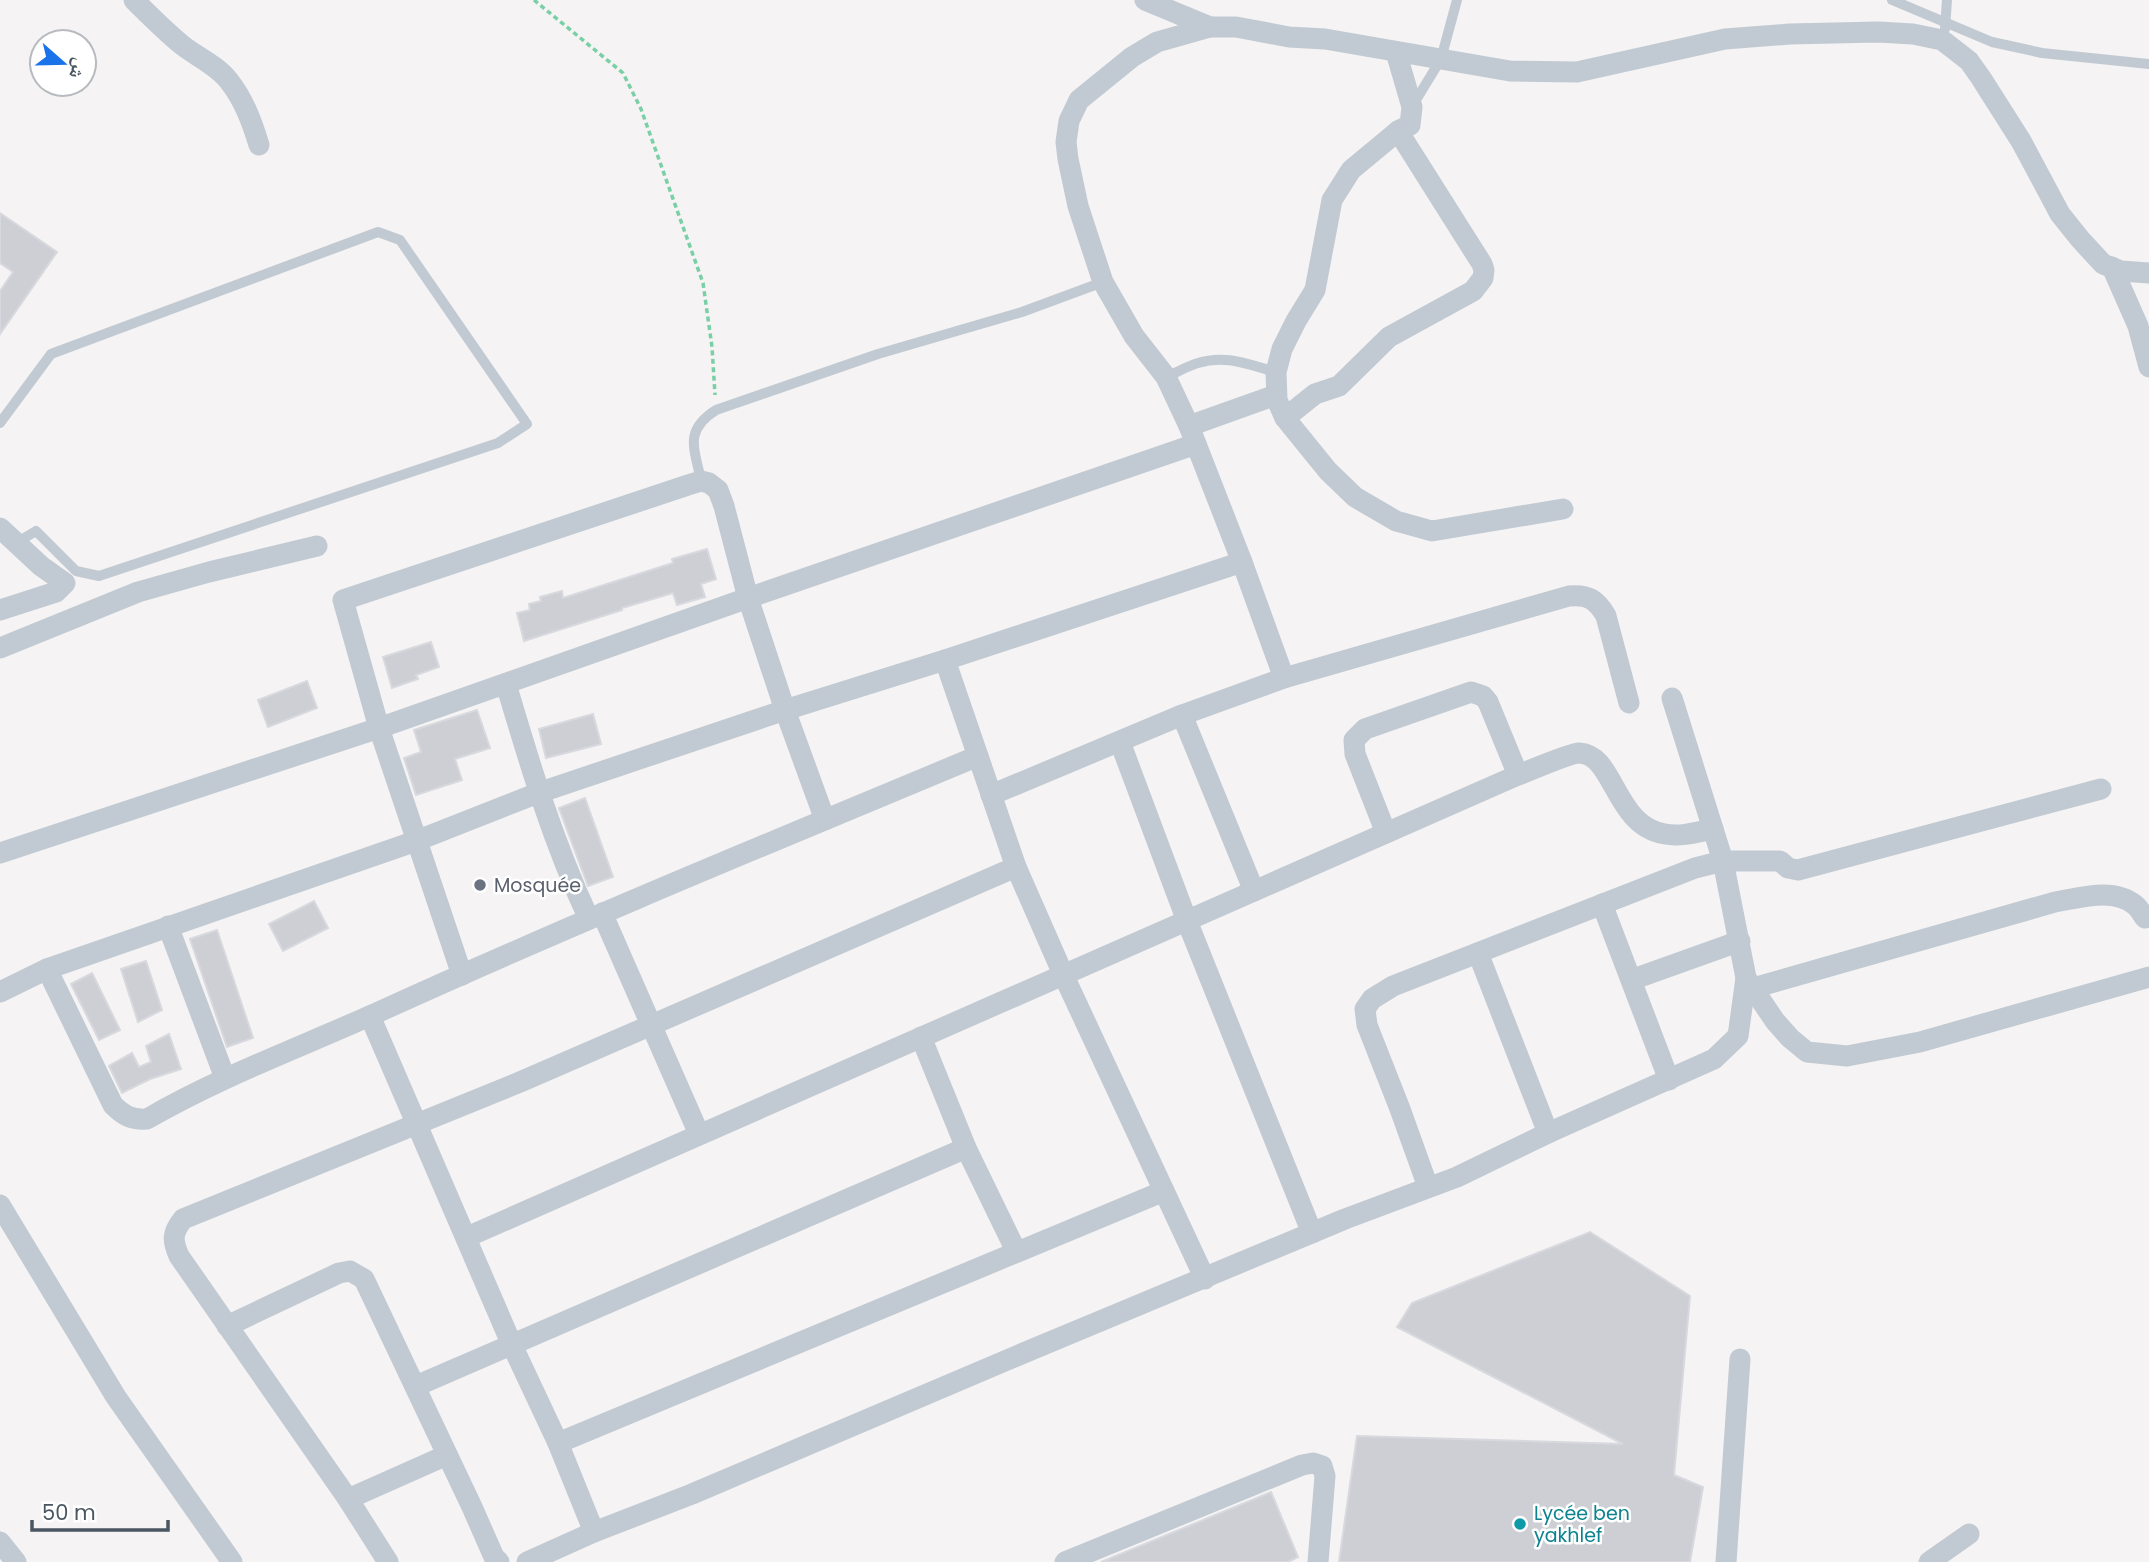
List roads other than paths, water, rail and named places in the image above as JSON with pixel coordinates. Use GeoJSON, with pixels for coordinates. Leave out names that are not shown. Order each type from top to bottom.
{"type":"FeatureCollection","features":[{"type":"Feature","properties":{"kind":"street"},"geometry":{"type":"LineString","coordinates":[[134,0],[184,47],[211,64],[228,79],[248,113],[259,145]]}},
{"type":"Feature","properties":{"kind":"street"},"geometry":{"type":"LineString","coordinates":[[1144,0],[1210,27]]}},
{"type":"Feature","properties":{"kind":"street"},"geometry":{"type":"LineString","coordinates":[[1284,678],[1193,435],[1166,377],[1134,335],[1103,282],[1078,206],[1068,159],[1066,142],[1069,121],[1079,100],[1132,57],[1157,43],[1210,27],[1236,27],[1289,37],[1325,39],[1510,71],[1577,72],[1725,39],[1790,34],[1913,34],[1944,31],[1981,78],[2021,141],[2060,214],[2104,264],[2121,271],[2149,274]]}},
{"type":"Feature","properties":{"kind":"street"},"geometry":{"type":"LineString","coordinates":[[1396,52],[1412,107],[1410,125],[1398,131],[1351,170],[1332,200],[1315,290],[1282,349],[1276,372],[1276,395],[1284,418],[1328,471],[1355,497],[1396,521],[1432,531],[1563,509]]}},
{"type":"Feature","properties":{"kind":"street"},"geometry":{"type":"LineString","coordinates":[[1284,418],[1315,394],[1339,386],[1389,337],[1473,291],[1483,278],[1482,264],[1398,131]]}},
{"type":"Feature","properties":{"kind":"street"},"geometry":{"type":"LineString","coordinates":[[2112,267],[2138,326],[2149,367]]}},
{"type":"Feature","properties":{"kind":"street"},"geometry":{"type":"LineString","coordinates":[[0,853],[379,728],[748,598],[1193,435],[1276,395]]}},
{"type":"Feature","properties":{"kind":"street"},"geometry":{"type":"LineString","coordinates":[[462,975],[379,728],[343,600],[701,481],[709,483],[718,490],[724,506],[748,598],[825,820]]}},
{"type":"Feature","properties":{"kind":"street"},"geometry":{"type":"LineString","coordinates":[[0,528],[41,566],[65,583],[56,592],[0,610]]}},
{"type":"Feature","properties":{"kind":"street"},"geometry":{"type":"LineString","coordinates":[[0,648],[138,592],[317,546]]}},
{"type":"Feature","properties":{"kind":"street"},"geometry":{"type":"LineString","coordinates":[[0,992],[47,969],[416,841],[538,793],[1242,562]]}},
{"type":"Feature","properties":{"kind":"street"},"geometry":{"type":"LineString","coordinates":[[991,795],[1182,715],[1284,678],[1577,595],[1593,599],[1606,616],[1629,703]]}},
{"type":"Feature","properties":{"kind":"street"},"geometry":{"type":"LineString","coordinates":[[945,660],[1016,867],[1205,1279]]}},
{"type":"Feature","properties":{"kind":"street"},"geometry":{"type":"LineString","coordinates":[[506,684],[538,793],[565,868],[596,916],[652,1025],[699,1134]]}},
{"type":"Feature","properties":{"kind":"street"},"geometry":{"type":"LineString","coordinates":[[1386,833],[1355,754],[1354,740],[1365,729],[1466,693],[1476,694],[1488,702],[1518,775]]}},
{"type":"Feature","properties":{"kind":"street"},"geometry":{"type":"LineString","coordinates":[[1672,698],[1723,861],[1749,983],[1790,1038],[1807,1052],[1847,1056],[1920,1042],[2149,977]]}},
{"type":"Feature","properties":{"kind":"street"},"geometry":{"type":"LineString","coordinates":[[1182,715],[1254,891]]}},
{"type":"Feature","properties":{"kind":"street"},"geometry":{"type":"LineString","coordinates":[[1120,742],[1187,920],[1312,1233]]}},
{"type":"Feature","properties":{"kind":"street"},"geometry":{"type":"LineString","coordinates":[[467,1237],[1518,775],[1578,753],[1591,757],[1601,765],[1628,812],[1643,827],[1666,834],[1713,829]]}},
{"type":"Feature","properties":{"kind":"street"},"geometry":{"type":"LineString","coordinates":[[47,969],[113,1105],[121,1113],[136,1120],[147,1119],[225,1078],[596,916],[978,756]]}},
{"type":"Feature","properties":{"kind":"street"},"geometry":{"type":"LineString","coordinates":[[1428,1187],[1367,1025],[1365,1009],[1372,999],[1393,986],[1695,868],[1723,861],[1780,861],[1788,868],[1798,870],[2101,789]]}},
{"type":"Feature","properties":{"kind":"street"},"geometry":{"type":"LineString","coordinates":[[388,1562],[380,1546],[176,1249],[173,1242],[174,1230],[183,1219],[652,1025],[1016,867]]}},
{"type":"Feature","properties":{"kind":"street"},"geometry":{"type":"LineString","coordinates":[[1749,983],[2055,902],[2102,895],[2118,897],[2136,905],[2148,921]]}},
{"type":"Feature","properties":{"kind":"street"},"geometry":{"type":"LineString","coordinates":[[1602,904],[1669,1080]]}},
{"type":"Feature","properties":{"kind":"street"},"geometry":{"type":"LineString","coordinates":[[168,926],[225,1078]]}},
{"type":"Feature","properties":{"kind":"street"},"geometry":{"type":"LineString","coordinates":[[1631,980],[1740,941]]}},
{"type":"Feature","properties":{"kind":"street"},"geometry":{"type":"LineString","coordinates":[[1478,953],[1548,1133]]}},
{"type":"Feature","properties":{"kind":"street"},"geometry":{"type":"LineString","coordinates":[[527,1562],[1312,1233],[1457,1177],[1714,1059],[1738,1036],[1749,983]]}},
{"type":"Feature","properties":{"kind":"street"},"geometry":{"type":"LineString","coordinates":[[370,1016],[512,1345],[558,1443],[594,1532]]}},
{"type":"Feature","properties":{"kind":"street"},"geometry":{"type":"LineString","coordinates":[[921,1037],[966,1148],[1016,1251]]}},
{"type":"Feature","properties":{"kind":"street"},"geometry":{"type":"LineString","coordinates":[[416,1386],[966,1148]]}},
{"type":"Feature","properties":{"kind":"street"},"geometry":{"type":"LineString","coordinates":[[558,1443],[1164,1191]]}},
{"type":"Feature","properties":{"kind":"street"},"geometry":{"type":"LineString","coordinates":[[1,1212],[116,1396],[232,1562]]}},
{"type":"Feature","properties":{"kind":"street"},"geometry":{"type":"LineString","coordinates":[[228,1326],[321,1280],[350,1271],[364,1279],[494,1557],[499,1562]]}},
{"type":"Feature","properties":{"kind":"street"},"geometry":{"type":"LineString","coordinates":[[1726,1562],[1740,1359]]}},
{"type":"Feature","properties":{"kind":"street"},"geometry":{"type":"LineString","coordinates":[[348,1499],[447,1455]]}},
{"type":"Feature","properties":{"kind":"street"},"geometry":{"type":"LineString","coordinates":[[1065,1562],[1302,1465],[1313,1463],[1322,1466],[1325,1476],[1318,1562]]}},
{"type":"Feature","properties":{"kind":"street"},"geometry":{"type":"LineString","coordinates":[[1929,1562],[1969,1534]]}},
{"type":"Feature","properties":{"kind":"street"},"geometry":{"type":"LineString","coordinates":[[0,1542],[16,1562]]}},
{"type":"Feature","properties":{"kind":"lane"},"geometry":{"type":"LineString","coordinates":[[1412,107],[1441,59],[1457,0]]}},
{"type":"Feature","properties":{"kind":"lane"},"geometry":{"type":"LineString","coordinates":[[1892,0],[1944,31],[2042,53],[2149,64]]}},
{"type":"Feature","properties":{"kind":"lane"},"geometry":{"type":"LineString","coordinates":[[1944,31],[1947,0]]}},
{"type":"Feature","properties":{"kind":"lane"},"geometry":{"type":"LineString","coordinates":[[0,423],[51,354],[378,232],[400,240],[527,424],[498,443],[100,576],[76,571],[36,531],[16,542]]}},
{"type":"Feature","properties":{"kind":"lane"},"geometry":{"type":"LineString","coordinates":[[701,481],[693,442],[695,430],[707,416],[716,411],[878,354],[1022,312],[1103,282]]}},
{"type":"Feature","properties":{"kind":"lane"},"geometry":{"type":"LineString","coordinates":[[1166,377],[1198,363],[1219,359],[1233,359],[1276,372]]}},
{"type":"Feature","properties":{"kind":"place","name":"Mosquée"},"geometry":{"type":"Point","coordinates":[480,885]}},
{"type":"Feature","properties":{"kind":"place","name":"Lycée ben yakhlef"},"geometry":{"type":"Point","coordinates":[1520,1524]}}]}
